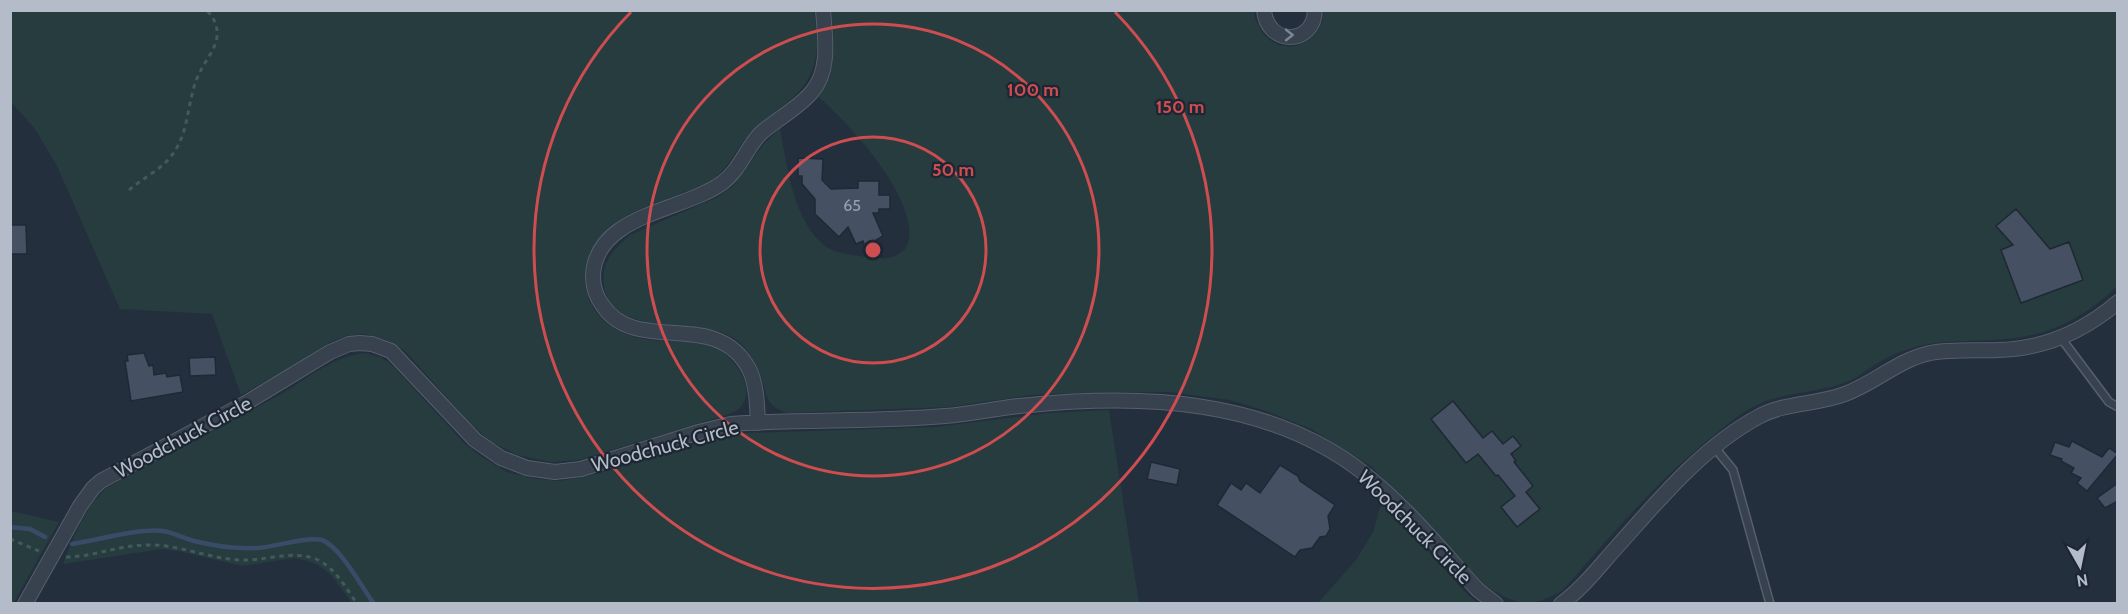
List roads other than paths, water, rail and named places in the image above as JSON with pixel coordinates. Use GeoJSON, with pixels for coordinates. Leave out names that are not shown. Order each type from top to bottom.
{"type":"FeatureCollection","features":[{"type":"Feature","properties":{"kind":"street"},"geometry":{"type":"LineString","coordinates":[[758,423],[750,370],[730,346],[705,336],[646,330],[618,322],[606,311],[598,299],[593,274],[600,253],[614,234],[636,220],[700,195],[725,181],[732,175],[758,136],[812,92],[819,81],[825,55],[823,10]]}},
{"type":"Feature","properties":{"kind":"street"},"geometry":{"type":"LineString","coordinates":[[1264,10],[1265,22],[1272,31],[1291,38],[1310,28],[1315,10]]}},
{"type":"Feature","properties":{"kind":"street"},"geometry":{"type":"LineString","coordinates":[[1561,603],[1578,590],[1674,485],[1744,425],[1785,406],[1843,395],[1915,357],[1949,351],[2019,349],[2061,338],[2079,330],[2118,302]]}},
{"type":"Feature","properties":{"kind":"street","name":"Woodchuck Circle"},"geometry":{"type":"LineString","coordinates":[[25,603],[86,497],[101,481],[246,403],[330,352],[350,344],[360,343],[372,344],[391,351],[464,430],[487,450],[513,464],[542,471],[581,469],[715,428],[758,423],[944,416],[1034,404],[1130,401],[1183,403],[1239,413],[1305,438],[1358,469],[1388,494],[1479,590],[1496,603]]}},
{"type":"Feature","properties":{"kind":"lane"},"geometry":{"type":"LineString","coordinates":[[2061,338],[2109,402],[2118,407]]}},
{"type":"Feature","properties":{"kind":"lane"},"geometry":{"type":"LineString","coordinates":[[1715,448],[1733,470],[1770,603]]}},
{"type":"Feature","properties":{"kind":"waterway"},"geometry":{"type":"LineString","coordinates":[[10,527],[30,529],[45,537]]}},
{"type":"Feature","properties":{"kind":"waterway"},"geometry":{"type":"LineString","coordinates":[[72,544],[154,531],[163,531],[209,544],[242,548],[258,548],[308,539],[322,540],[336,550],[374,604]]}}]}
